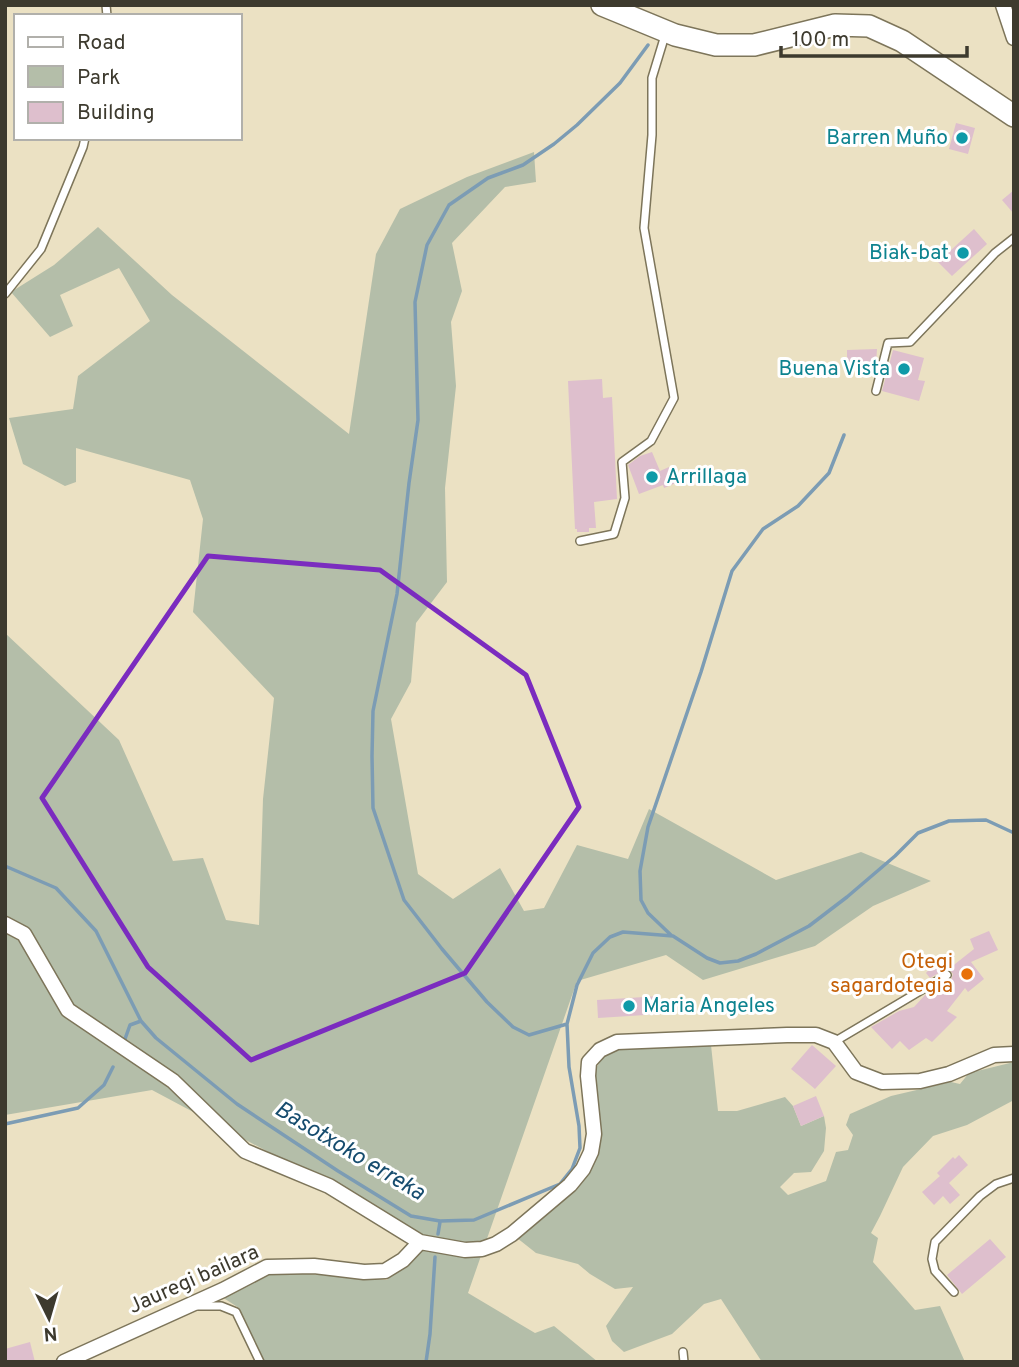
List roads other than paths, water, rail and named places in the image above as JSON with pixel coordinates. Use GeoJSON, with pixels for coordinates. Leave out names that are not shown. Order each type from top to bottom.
{"type":"FeatureCollection","features":[{"type":"Feature","properties":{"kind":"street"},"geometry":{"type":"LineString","coordinates":[[602,5],[667,32],[716,45],[754,45],[835,25],[869,26],[902,41],[1013,111]]}},
{"type":"Feature","properties":{"kind":"street"},"geometry":{"type":"LineString","coordinates":[[1003,5],[1014,38]]}},
{"type":"Feature","properties":{"kind":"street"},"geometry":{"type":"LineString","coordinates":[[5,924],[24,934],[68,1010],[173,1081],[245,1151],[329,1186],[420,1242],[465,1250],[482,1249],[512,1234],[570,1185],[583,1169],[592,1152],[594,1134],[589,1062],[600,1050],[617,1042],[816,1035],[834,1042],[856,1072],[882,1082],[920,1081],[949,1074],[994,1055],[1014,1054]]}},
{"type":"Feature","properties":{"kind":"street","name":"Jauregi bailara"},"geometry":{"type":"LineString","coordinates":[[64,1362],[223,1290],[267,1267],[314,1266],[364,1272],[385,1271],[403,1260],[420,1242]]}},
{"type":"Feature","properties":{"kind":"lane"},"geometry":{"type":"LineString","coordinates":[[580,541],[614,534],[625,498],[622,462],[652,441],[674,398],[644,228],[652,135],[652,78],[667,32]]}},
{"type":"Feature","properties":{"kind":"lane"},"geometry":{"type":"LineString","coordinates":[[5,294],[41,249],[85,140]]}},
{"type":"Feature","properties":{"kind":"lane"},"geometry":{"type":"LineString","coordinates":[[876,391],[888,343],[910,342],[995,253],[1014,238]]}},
{"type":"Feature","properties":{"kind":"lane"},"geometry":{"type":"LineString","coordinates":[[834,1042],[947,975]]}},
{"type":"Feature","properties":{"kind":"lane"},"geometry":{"type":"LineString","coordinates":[[954,1292],[935,1270],[932,1259],[935,1242],[979,1196],[996,1184],[1014,1178]]}},
{"type":"Feature","properties":{"kind":"lane"},"geometry":{"type":"LineString","coordinates":[[188,1306],[220,1306],[236,1312],[260,1362]]}},
{"type":"Feature","properties":{"kind":"lane"},"geometry":{"type":"LineString","coordinates":[[683,1352],[684,1362]]}},
{"type":"Feature","properties":{"kind":"waterway"},"geometry":{"type":"LineString","coordinates":[[567,1024],[529,1035],[513,1027],[487,1002],[404,900],[373,808],[373,711],[397,594],[418,420],[415,302],[427,245],[449,205],[488,178],[523,165],[554,144],[620,83],[648,45]]}},
{"type":"Feature","properties":{"kind":"waterway"},"geometry":{"type":"LineString","coordinates":[[672,936],[648,913],[641,900],[640,871],[648,827],[732,571],[763,529],[798,506],[829,473],[844,435]]}},
{"type":"Feature","properties":{"kind":"waterway","name":"Basotxoko erreka"},"geometry":{"type":"LineString","coordinates":[[5,866],[56,888],[96,931],[141,1021],[156,1038],[237,1104],[411,1216],[440,1221],[474,1220],[560,1184],[572,1169],[580,1148],[569,1067],[567,1024],[577,985],[593,953],[610,937],[623,932],[673,936],[707,958],[720,963],[738,961],[809,926],[847,897],[918,833],[949,821],[986,820],[1014,833]]}},
{"type":"Feature","properties":{"kind":"waterway"},"geometry":{"type":"LineString","coordinates":[[125,1039],[130,1025],[141,1021]]}},
{"type":"Feature","properties":{"kind":"waterway"},"geometry":{"type":"LineString","coordinates":[[5,1124],[78,1108],[104,1085],[113,1067]]}},
{"type":"Feature","properties":{"kind":"waterway"},"geometry":{"type":"LineString","coordinates":[[438,1234],[440,1222]]}},
{"type":"Feature","properties":{"kind":"waterway"},"geometry":{"type":"LineString","coordinates":[[426,1362],[435,1257]]}},
{"type":"Feature","properties":{"kind":"place","name":"Barren Muño"},"geometry":{"type":"Point","coordinates":[962,138]}},
{"type":"Feature","properties":{"kind":"place","name":"Biak-bat"},"geometry":{"type":"Point","coordinates":[963,253]}},
{"type":"Feature","properties":{"kind":"place","name":"Buena Vista"},"geometry":{"type":"Point","coordinates":[904,369]}},
{"type":"Feature","properties":{"kind":"place","name":"Arrillaga"},"geometry":{"type":"Point","coordinates":[652,477]}},
{"type":"Feature","properties":{"kind":"place","name":"Otegi sagardotegia"},"geometry":{"type":"Point","coordinates":[967,974]}},
{"type":"Feature","properties":{"kind":"place","name":"Maria Angeles"},"geometry":{"type":"Point","coordinates":[629,1006]}}]}
